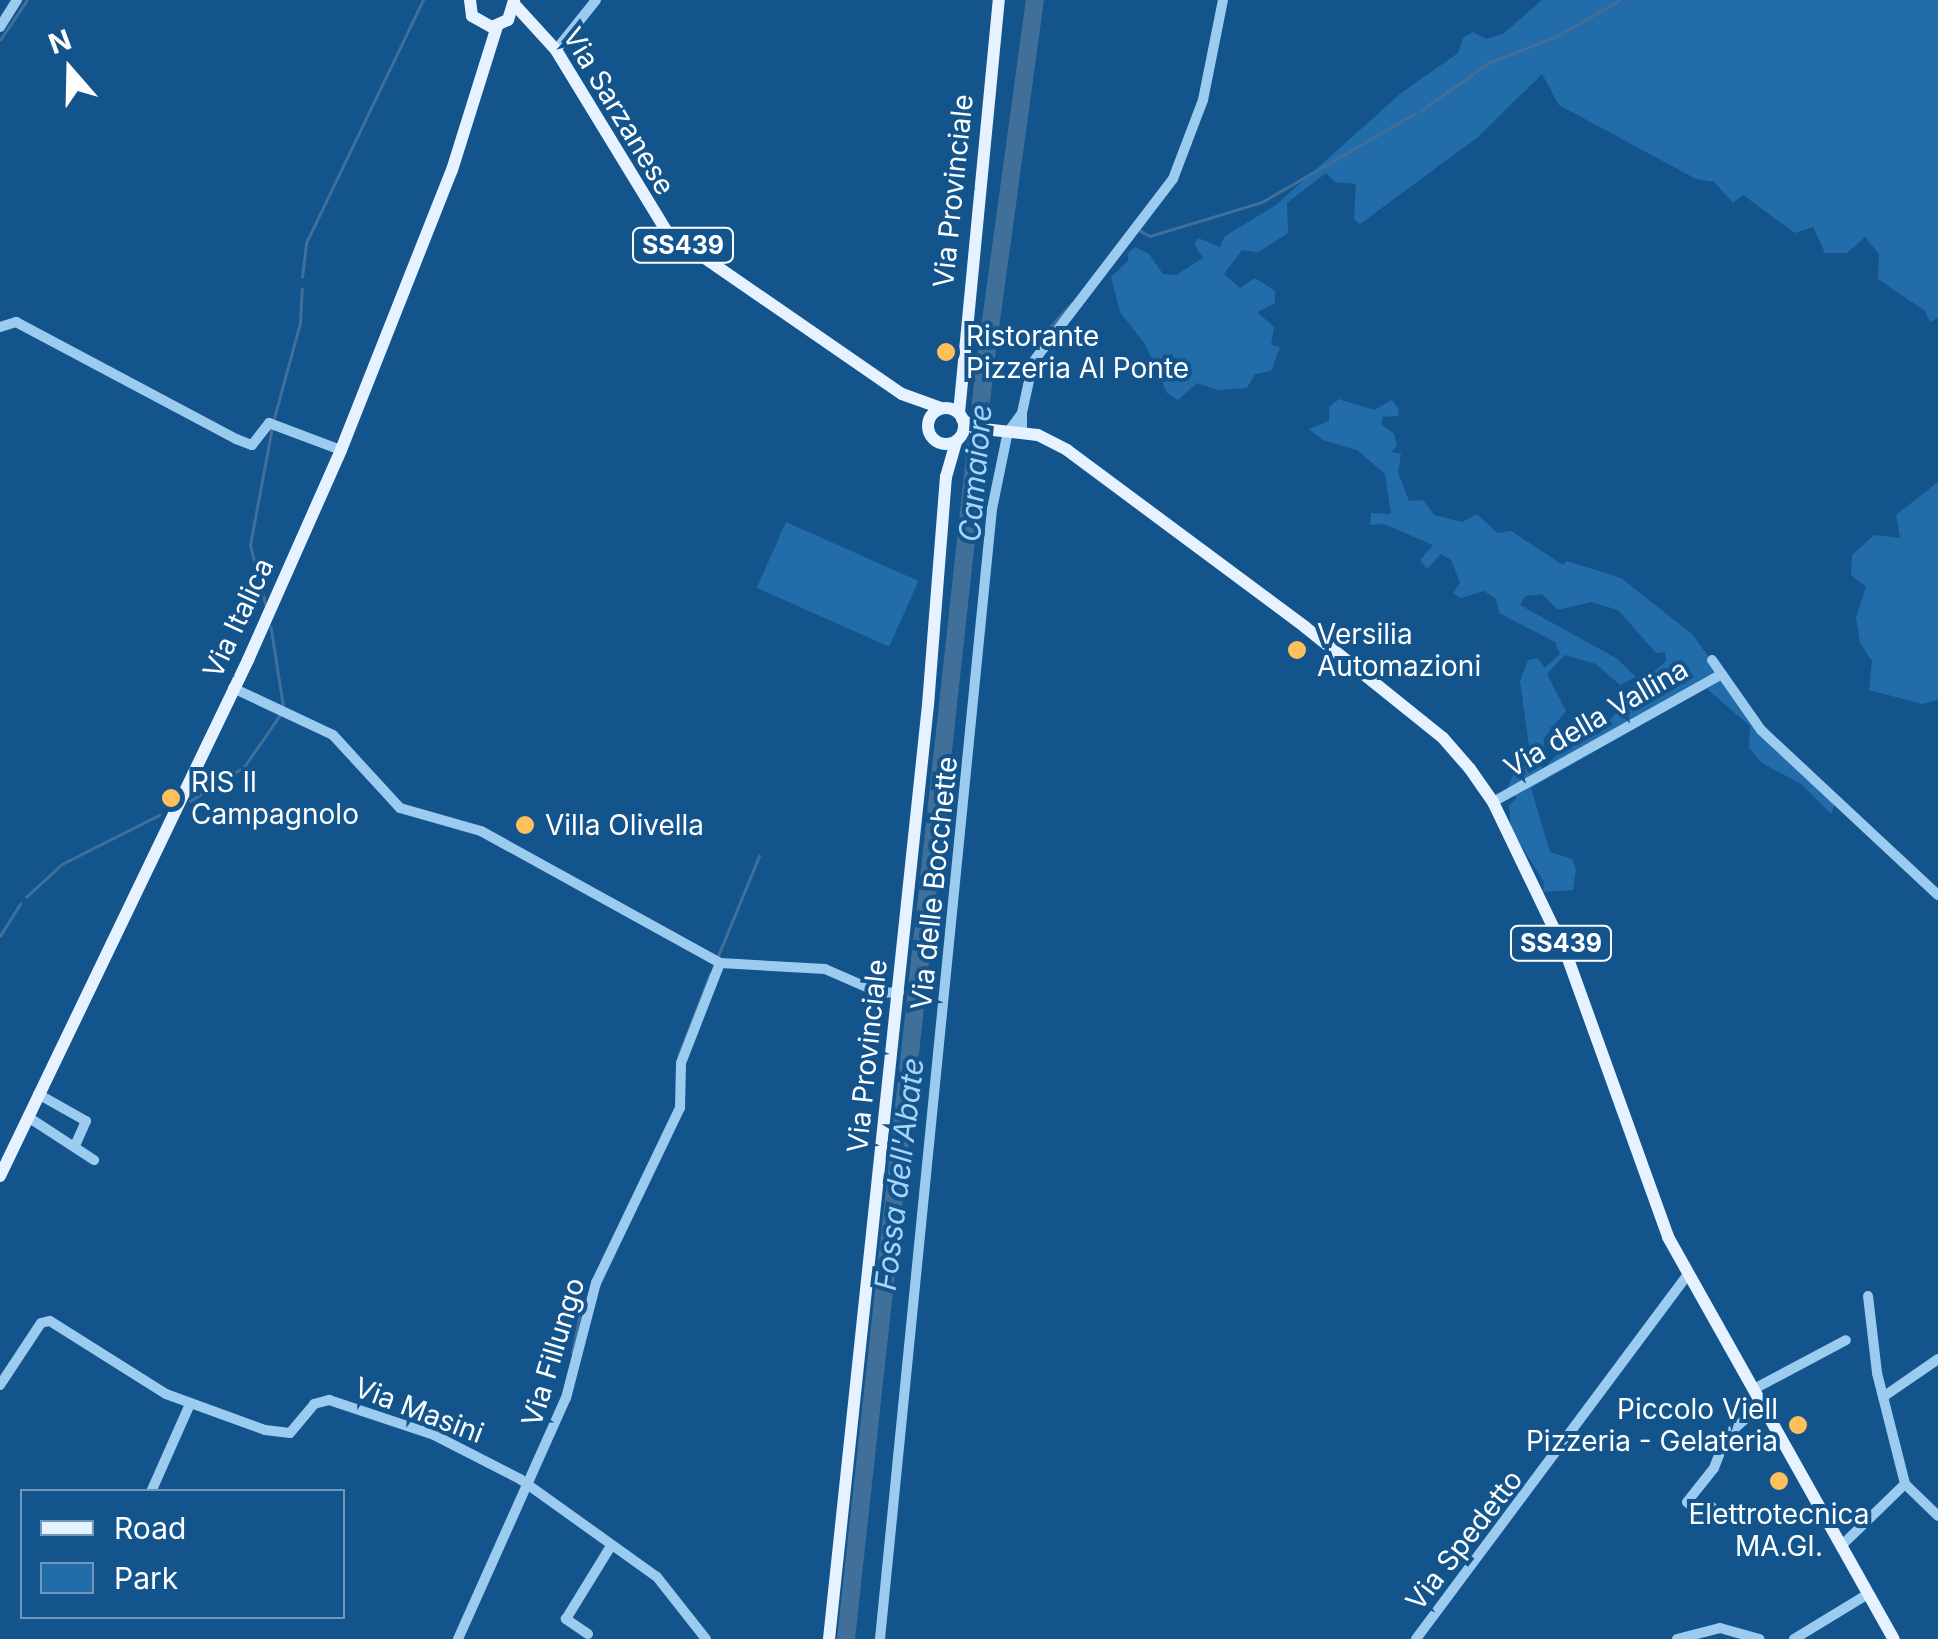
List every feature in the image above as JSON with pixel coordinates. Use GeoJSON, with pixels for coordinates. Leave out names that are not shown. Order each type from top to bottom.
{"type":"FeatureCollection","features":[{"type":"Feature","properties":{"kind":"main road","name":"Via Italica"},"geometry":{"type":"LineString","coordinates":[[469,0],[477,21],[484,65]]}},
{"type":"Feature","properties":{"kind":"main road","name":"Via Provinciale"},"geometry":{"type":"LineString","coordinates":[[829,1639],[898,992],[946,477],[962,427],[957,388],[999,0]]}},
{"type":"Feature","properties":{"kind":"main road","name":"SS439"},"geometry":{"type":"LineString","coordinates":[[501,24],[514,2],[538,26]]}},
{"type":"Feature","properties":{"kind":"main road"},"geometry":{"type":"LineString","coordinates":[[477,21],[538,26]]}},
{"type":"Feature","properties":{"kind":"main road","name":"Via Italica"},"geometry":{"type":"LineString","coordinates":[[0,1176],[233,688],[341,450],[452,170],[484,65],[501,24]]}},
{"type":"Feature","properties":{"kind":"main road","name":"Via Sarzanese"},"geometry":{"type":"LineString","coordinates":[[538,26],[667,232],[902,394],[943,408],[962,427]]}},
{"type":"Feature","properties":{"kind":"main road","name":"Via Provinciale"},"geometry":{"type":"LineString","coordinates":[[946,477],[930,433],[957,388]]}},
{"type":"Feature","properties":{"kind":"main road","name":"Via Sarzanese"},"geometry":{"type":"LineString","coordinates":[[902,394],[930,433]]}},
{"type":"Feature","properties":{"kind":"main road"},"geometry":{"type":"LineString","coordinates":[[930,433],[962,427]]}},
{"type":"Feature","properties":{"kind":"main road","name":"SS439"},"geometry":{"type":"LineString","coordinates":[[962,427],[1011,431],[1057,444],[1305,627],[1443,738],[1493,802],[1572,968],[1650,1193],[1688,1274],[1894,1639]]}},
{"type":"Feature","properties":{"kind":"street"},"geometry":{"type":"LineString","coordinates":[[0,27],[17,0]]}},
{"type":"Feature","properties":{"kind":"street"},"geometry":{"type":"LineString","coordinates":[[556,50],[596,0]]}},
{"type":"Feature","properties":{"kind":"street","name":"Via delle Bocchette"},"geometry":{"type":"LineString","coordinates":[[880,1639],[992,508],[1033,362],[1144,225],[1173,180],[1203,100],[1223,0]]}},
{"type":"Feature","properties":{"kind":"street"},"geometry":{"type":"LineString","coordinates":[[0,327],[16,322],[252,446],[273,424],[341,450]]}},
{"type":"Feature","properties":{"kind":"street","name":"Via della Vallina"},"geometry":{"type":"LineString","coordinates":[[1712,660],[1761,730],[1938,895]]}},
{"type":"Feature","properties":{"kind":"street","name":"Via della Vallina"},"geometry":{"type":"LineString","coordinates":[[1493,802],[1722,674]]}},
{"type":"Feature","properties":{"kind":"street"},"geometry":{"type":"LineString","coordinates":[[233,688],[333,735],[400,808],[482,830],[720,963],[825,969],[880,993],[898,992]]}},
{"type":"Feature","properties":{"kind":"street","name":"Via Fillungo"},"geometry":{"type":"LineString","coordinates":[[458,1639],[532,1487],[573,1376],[588,1302],[680,1108],[680,1063],[720,963]]}},
{"type":"Feature","properties":{"kind":"street"},"geometry":{"type":"LineString","coordinates":[[38,1094],[86,1121],[74,1146]]}},
{"type":"Feature","properties":{"kind":"street"},"geometry":{"type":"LineString","coordinates":[[28,1117],[94,1160]]}},
{"type":"Feature","properties":{"kind":"street","name":"Via Spedetto"},"geometry":{"type":"LineString","coordinates":[[1416,1639],[1688,1274]]}},
{"type":"Feature","properties":{"kind":"street"},"geometry":{"type":"LineString","coordinates":[[1868,1296],[1882,1397],[1905,1484],[1938,1516]]}},
{"type":"Feature","properties":{"kind":"street","name":"Via Masini"},"geometry":{"type":"LineString","coordinates":[[0,1385],[41,1324],[50,1321],[190,1404],[285,1435],[314,1404],[329,1400],[458,1445],[532,1487],[609,1549],[657,1578],[706,1639]]}},
{"type":"Feature","properties":{"kind":"street"},"geometry":{"type":"LineString","coordinates":[[1754,1390],[1846,1340]]}},
{"type":"Feature","properties":{"kind":"street"},"geometry":{"type":"LineString","coordinates":[[1882,1397],[1938,1359]]}},
{"type":"Feature","properties":{"kind":"street"},"geometry":{"type":"LineString","coordinates":[[152,1489],[190,1404]]}},
{"type":"Feature","properties":{"kind":"street"},"geometry":{"type":"LineString","coordinates":[[1712,1506],[1703,1516],[1687,1502],[1714,1468],[1726,1436],[1761,1405]]}},
{"type":"Feature","properties":{"kind":"street"},"geometry":{"type":"LineString","coordinates":[[1842,1546],[1905,1484]]}},
{"type":"Feature","properties":{"kind":"street"},"geometry":{"type":"LineString","coordinates":[[588,1634],[566,1619],[609,1549]]}},
{"type":"Feature","properties":{"kind":"street"},"geometry":{"type":"LineString","coordinates":[[1794,1639],[1868,1594]]}},
{"type":"Feature","properties":{"kind":"street"},"geometry":{"type":"LineString","coordinates":[[1677,1639],[1720,1628],[1759,1639]]}},
{"type":"Feature","properties":{"kind":"green space"},"geometry":{"type":"Polygon","coordinates":[[[1542,0],[1938,0],[1938,318],[1930,322],[1925,311],[1878,279],[1879,254],[1865,237],[1847,253],[1825,253],[1813,227],[1795,233],[1743,195],[1733,203],[1714,182],[1696,179],[1559,105],[1542,74],[1478,137],[1360,224],[1354,219],[1356,184],[1335,182],[1326,173],[1287,203],[1288,233],[1258,252],[1242,250],[1224,274],[1240,288],[1255,278],[1275,291],[1275,303],[1257,312],[1274,327],[1271,345],[1280,347],[1271,371],[1255,374],[1247,388],[1218,390],[1197,383],[1178,400],[1167,393],[1145,344],[1120,312],[1111,277],[1128,261],[1128,253],[1135,247],[1149,254],[1163,274],[1176,275],[1203,258],[1194,244],[1198,238],[1220,247],[1225,236],[1276,205],[1400,94],[1458,53],[1463,38],[1473,32],[1486,39],[1503,34],[1542,0]]]}},
{"type":"Feature","properties":{"kind":"green space"},"geometry":{"type":"Polygon","coordinates":[[[1339,399],[1374,410],[1392,400],[1399,409],[1398,416],[1383,417],[1381,424],[1394,434],[1397,446],[1391,452],[1401,454],[1398,472],[1409,501],[1423,500],[1434,515],[1462,522],[1477,514],[1497,533],[1511,531],[1563,565],[1567,561],[1621,578],[1692,634],[1762,730],[1836,801],[1831,814],[1801,784],[1762,763],[1749,748],[1750,726],[1706,688],[1531,788],[1550,852],[1572,859],[1576,869],[1573,890],[1543,892],[1544,882],[1511,829],[1509,805],[1517,798],[1508,787],[1518,763],[1530,753],[1520,681],[1528,660],[1538,658],[1544,668],[1560,654],[1555,642],[1499,613],[1496,599],[1484,591],[1461,598],[1453,593],[1460,582],[1451,560],[1441,554],[1427,569],[1420,560],[1433,545],[1384,524],[1370,525],[1371,513],[1391,514],[1385,474],[1357,450],[1323,440],[1309,429],[1329,421],[1329,407],[1339,399]],[[1542,594],[1525,596],[1520,605],[1616,658],[1636,677],[1620,685],[1596,664],[1565,655],[1547,674],[1566,711],[1544,738],[1542,770],[1569,742],[1599,734],[1616,713],[1634,705],[1632,692],[1666,661],[1665,652],[1656,653],[1618,610],[1591,602],[1558,610],[1542,594]]]}},
{"type":"Feature","properties":{"kind":"green space"},"geometry":{"type":"Polygon","coordinates":[[[1938,482],[1938,700],[1922,704],[1869,690],[1872,661],[1860,643],[1856,617],[1866,587],[1851,575],[1852,555],[1874,535],[1900,538],[1896,515],[1938,482]]]}},
{"type":"Feature","properties":{"kind":"green space"},"geometry":{"type":"Polygon","coordinates":[[[786,522],[918,581],[889,647],[757,588],[786,522]]]}},
{"type":"Feature","properties":{"kind":"waterway"},"geometry":{"type":"LineString","coordinates":[[0,40],[27,0]]}},
{"type":"Feature","properties":{"kind":"waterway"},"geometry":{"type":"LineString","coordinates":[[302,277],[306,243],[423,0]]}},
{"type":"Feature","properties":{"kind":"waterway","name":"Fossa dell'Abate"},"geometry":{"type":"LineString","coordinates":[[846,1639],[986,357],[1035,0]]}},
{"type":"Feature","properties":{"kind":"waterway"},"geometry":{"type":"LineString","coordinates":[[1420,111],[1490,62],[1555,37],[1620,0]]}},
{"type":"Feature","properties":{"kind":"waterway"},"geometry":{"type":"LineString","coordinates":[[1139,230],[1150,236],[1262,202],[1414,114]]}},
{"type":"Feature","properties":{"kind":"waterway"},"geometry":{"type":"LineString","coordinates":[[274,418],[300,323],[302,289]]}},
{"type":"Feature","properties":{"kind":"waterway"},"geometry":{"type":"LineString","coordinates":[[991,342],[1033,345],[1072,303]]}},
{"type":"Feature","properties":{"kind":"waterway"},"geometry":{"type":"LineString","coordinates":[[265,604],[250,545],[272,428]]}},
{"type":"Feature","properties":{"kind":"waterway"},"geometry":{"type":"LineString","coordinates":[[271,627],[283,704]]}},
{"type":"Feature","properties":{"kind":"waterway"},"geometry":{"type":"LineString","coordinates":[[190,801],[244,767],[280,715]]}},
{"type":"Feature","properties":{"kind":"waterway"},"geometry":{"type":"LineString","coordinates":[[26,897],[62,864],[159,815]]}},
{"type":"Feature","properties":{"kind":"waterway"},"geometry":{"type":"LineString","coordinates":[[718,956],[759,856]]}},
{"type":"Feature","properties":{"kind":"waterway"},"geometry":{"type":"LineString","coordinates":[[0,936],[20,904]]}},
{"type":"Feature","properties":{"kind":"waterway"},"geometry":{"type":"LineString","coordinates":[[678,1057],[710,974]]}},
{"type":"Feature","properties":{"kind":"waterway"},"geometry":{"type":"LineString","coordinates":[[572,1353],[582,1304]]}},
{"type":"Feature","properties":{"kind":"place","name":"Ristorante Pizzeria Al Ponte"},"geometry":{"type":"Point","coordinates":[946,352]}},
{"type":"Feature","properties":{"kind":"place","name":"Versilia Automazioni"},"geometry":{"type":"Point","coordinates":[1297,650]}},
{"type":"Feature","properties":{"kind":"place","name":"RIS Il Campagnolo"},"geometry":{"type":"Point","coordinates":[171,798]}},
{"type":"Feature","properties":{"kind":"place","name":"Villa Olivella"},"geometry":{"type":"Point","coordinates":[525,825]}},
{"type":"Feature","properties":{"kind":"place","name":"Piccolo Viell Pizzeria - Gelateria"},"geometry":{"type":"Point","coordinates":[1798,1425]}},
{"type":"Feature","properties":{"kind":"place","name":"Elettrotecnica MA.GI."},"geometry":{"type":"Point","coordinates":[1779,1481]}},
{"type":"Feature","properties":{"kind":"water label","name":"Camaiore"},"geometry":{"type":"Point","coordinates":[975,473]}}]}
